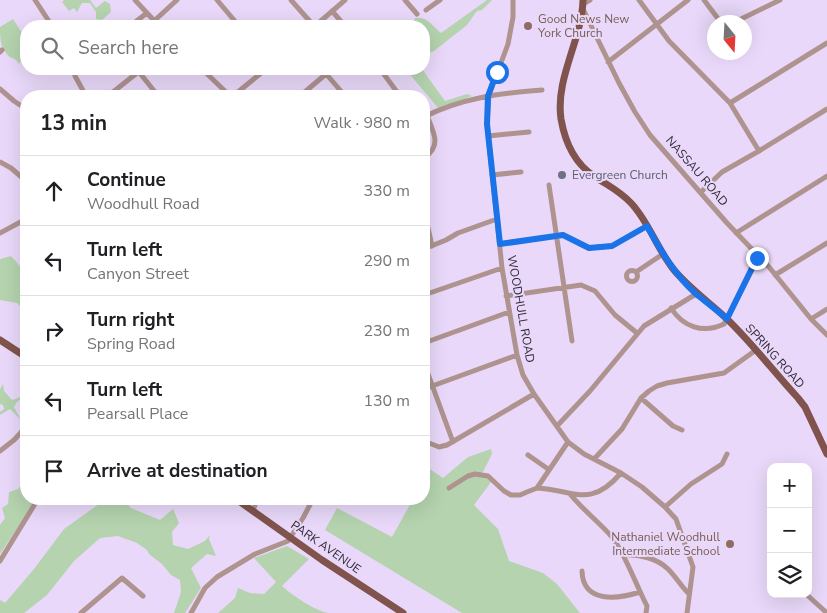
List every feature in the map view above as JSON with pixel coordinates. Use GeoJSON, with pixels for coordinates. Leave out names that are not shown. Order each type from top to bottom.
{"type":"FeatureCollection","features":[{"type":"Feature","properties":{"kind":"main road","name":"SPRING ROAD"},"geometry":{"type":"LineString","coordinates":[[585,3],[561,94],[560,112],[570,150],[580,164],[593,176],[620,192],[630,202],[672,268],[696,294],[727,319],[805,407],[827,454]]}},
{"type":"Feature","properties":{"kind":"main road"},"geometry":{"type":"LineString","coordinates":[[1,342],[20,353]]}},
{"type":"Feature","properties":{"kind":"main road","name":"PARK AVENUE"},"geometry":{"type":"LineString","coordinates":[[244,505],[322,560],[404,613]]}},
{"type":"Feature","properties":{"kind":"street"},"geometry":{"type":"LineString","coordinates":[[35,0],[48,20]]}},
{"type":"Feature","properties":{"kind":"street"},"geometry":{"type":"LineString","coordinates":[[135,0],[154,20],[178,0]]}},
{"type":"Feature","properties":{"kind":"street"},"geometry":{"type":"LineString","coordinates":[[217,0],[234,20]]}},
{"type":"Feature","properties":{"kind":"street"},"geometry":{"type":"LineString","coordinates":[[291,0],[309,20]]}},
{"type":"Feature","properties":{"kind":"street"},"geometry":{"type":"LineString","coordinates":[[322,20],[345,0]]}},
{"type":"Feature","properties":{"kind":"street"},"geometry":{"type":"LineString","coordinates":[[405,0],[417,14]]}},
{"type":"Feature","properties":{"kind":"street"},"geometry":{"type":"LineString","coordinates":[[426,10],[440,0]]}},
{"type":"Feature","properties":{"kind":"street","name":"WOODHULL ROAD"},"geometry":{"type":"LineString","coordinates":[[513,0],[513,17],[508,44],[488,96],[488,136],[502,268],[517,355],[523,375],[534,394],[568,442],[584,454],[595,458],[642,487],[676,519],[693,567],[688,613]]}},
{"type":"Feature","properties":{"kind":"street"},"geometry":{"type":"LineString","coordinates":[[638,0],[679,53],[730,103],[759,151]]}},
{"type":"Feature","properties":{"kind":"street"},"geometry":{"type":"LineString","coordinates":[[608,62],[688,0]]}},
{"type":"Feature","properties":{"kind":"street"},"geometry":{"type":"LineString","coordinates":[[704,0],[715,15]]}},
{"type":"Feature","properties":{"kind":"street"},"geometry":{"type":"LineString","coordinates":[[749,15],[780,0]]}},
{"type":"Feature","properties":{"kind":"street","name":"NASSAU ROAD"},"geometry":{"type":"LineString","coordinates":[[585,3],[608,62],[644,127],[827,335]]}},
{"type":"Feature","properties":{"kind":"street"},"geometry":{"type":"LineString","coordinates":[[332,12],[339,20]]}},
{"type":"Feature","properties":{"kind":"street"},"geometry":{"type":"LineString","coordinates":[[138,20],[147,13]]}},
{"type":"Feature","properties":{"kind":"street"},"geometry":{"type":"LineString","coordinates":[[730,103],[827,43]]}},
{"type":"Feature","properties":{"kind":"street"},"geometry":{"type":"LineString","coordinates":[[75,75],[83,90]]}},
{"type":"Feature","properties":{"kind":"street"},"geometry":{"type":"LineString","coordinates":[[116,90],[135,75]]}},
{"type":"Feature","properties":{"kind":"street"},"geometry":{"type":"LineString","coordinates":[[144,75],[153,90]]}},
{"type":"Feature","properties":{"kind":"street"},"geometry":{"type":"LineString","coordinates":[[208,75],[225,90]]}},
{"type":"Feature","properties":{"kind":"street"},"geometry":{"type":"LineString","coordinates":[[239,90],[258,75]]}},
{"type":"Feature","properties":{"kind":"street"},"geometry":{"type":"LineString","coordinates":[[307,90],[325,75]]}},
{"type":"Feature","properties":{"kind":"street"},"geometry":{"type":"LineString","coordinates":[[327,75],[340,90]]}},
{"type":"Feature","properties":{"kind":"street"},"geometry":{"type":"LineString","coordinates":[[384,75],[396,90]]}},
{"type":"Feature","properties":{"kind":"street"},"geometry":{"type":"LineString","coordinates":[[0,89],[20,105]]}},
{"type":"Feature","properties":{"kind":"street"},"geometry":{"type":"LineString","coordinates":[[430,114],[488,96],[542,90]]}},
{"type":"Feature","properties":{"kind":"street"},"geometry":{"type":"LineString","coordinates":[[701,192],[722,172],[827,109]]}},
{"type":"Feature","properties":{"kind":"street"},"geometry":{"type":"LineString","coordinates":[[430,127],[434,136],[435,147],[430,154]]}},
{"type":"Feature","properties":{"kind":"street"},"geometry":{"type":"LineString","coordinates":[[488,136],[529,132]]}},
{"type":"Feature","properties":{"kind":"street"},"geometry":{"type":"LineString","coordinates":[[0,162],[20,176]]}},
{"type":"Feature","properties":{"kind":"street"},"geometry":{"type":"LineString","coordinates":[[492,175],[521,172]]}},
{"type":"Feature","properties":{"kind":"street"},"geometry":{"type":"LineString","coordinates":[[736,233],[827,176]]}},
{"type":"Feature","properties":{"kind":"street"},"geometry":{"type":"LineString","coordinates":[[549,185],[572,341]]}},
{"type":"Feature","properties":{"kind":"street"},"geometry":{"type":"LineString","coordinates":[[430,235],[432,246],[458,233],[496,219]]}},
{"type":"Feature","properties":{"kind":"street"},"geometry":{"type":"LineString","coordinates":[[0,232],[20,222]]}},
{"type":"Feature","properties":{"kind":"street"},"geometry":{"type":"LineString","coordinates":[[500,244],[563,235],[589,248],[612,246],[647,226]]}},
{"type":"Feature","properties":{"kind":"street"},"geometry":{"type":"LineString","coordinates":[[775,275],[827,243]]}},
{"type":"Feature","properties":{"kind":"street"},"geometry":{"type":"LineString","coordinates":[[636,272],[663,254]]}},
{"type":"Feature","properties":{"kind":"street"},"geometry":{"type":"LineString","coordinates":[[671,308],[679,319],[686,324],[700,329],[719,327],[727,319],[759,256]]}},
{"type":"Feature","properties":{"kind":"street"},"geometry":{"type":"LineString","coordinates":[[430,293],[502,268]]}},
{"type":"Feature","properties":{"kind":"street"},"geometry":{"type":"LineString","coordinates":[[506,296],[581,285],[595,291],[615,315],[637,333]]}},
{"type":"Feature","properties":{"kind":"street"},"geometry":{"type":"LineString","coordinates":[[556,426],[590,391],[637,333],[652,320],[696,294]]}},
{"type":"Feature","properties":{"kind":"street"},"geometry":{"type":"LineString","coordinates":[[811,319],[827,309]]}},
{"type":"Feature","properties":{"kind":"street"},"geometry":{"type":"LineString","coordinates":[[430,341],[509,312]]}},
{"type":"Feature","properties":{"kind":"street"},"geometry":{"type":"LineString","coordinates":[[595,458],[628,421],[641,398],[657,386],[724,373],[756,350]]}},
{"type":"Feature","properties":{"kind":"street"},"geometry":{"type":"LineString","coordinates":[[432,386],[517,355]]}},
{"type":"Feature","properties":{"kind":"street"},"geometry":{"type":"LineString","coordinates":[[430,380],[452,442]]}},
{"type":"Feature","properties":{"kind":"street"},"geometry":{"type":"LineString","coordinates":[[430,443],[439,447],[452,442],[534,394]]}},
{"type":"Feature","properties":{"kind":"street"},"geometry":{"type":"LineString","coordinates":[[641,398],[673,426],[682,430]]}},
{"type":"Feature","properties":{"kind":"street"},"geometry":{"type":"LineString","coordinates":[[0,451],[20,434]]}},
{"type":"Feature","properties":{"kind":"street"},"geometry":{"type":"LineString","coordinates":[[537,488],[568,442]]}},
{"type":"Feature","properties":{"kind":"street"},"geometry":{"type":"LineString","coordinates":[[665,507],[691,484],[722,464],[727,454]]}},
{"type":"Feature","properties":{"kind":"street"},"geometry":{"type":"LineString","coordinates":[[528,455],[548,469]]}},
{"type":"Feature","properties":{"kind":"street"},"geometry":{"type":"LineString","coordinates":[[449,488],[468,476],[475,474],[488,476],[511,495],[520,495],[537,488],[547,488],[570,494],[585,495],[596,493],[612,483],[621,473]]}},
{"type":"Feature","properties":{"kind":"street"},"geometry":{"type":"LineString","coordinates":[[570,494],[612,537],[623,554],[647,606],[646,613]]}},
{"type":"Feature","properties":{"kind":"street"},"geometry":{"type":"LineString","coordinates":[[0,561],[34,505]]}},
{"type":"Feature","properties":{"kind":"street"},"geometry":{"type":"LineString","coordinates":[[253,511],[255,505]]}},
{"type":"Feature","properties":{"kind":"street"},"geometry":{"type":"LineString","coordinates":[[190,613],[205,588],[217,577],[255,554],[284,543],[291,537],[310,505]]}},
{"type":"Feature","properties":{"kind":"street"},"geometry":{"type":"LineString","coordinates":[[623,554],[642,557],[661,564],[689,594]]}},
{"type":"Feature","properties":{"kind":"street"},"geometry":{"type":"LineString","coordinates":[[582,571],[582,580],[585,585],[597,595],[608,598],[620,598],[640,592]]}},
{"type":"Feature","properties":{"kind":"street"},"geometry":{"type":"LineString","coordinates":[[81,613],[122,578],[143,596]]}},
{"type":"Feature","properties":{"kind":"street"},"geometry":{"type":"LineString","coordinates":[[810,598],[827,613]]}},
{"type":"Feature","properties":{"kind":"green space"},"geometry":{"type":"Polygon","coordinates":[[[64,0],[90,0],[96,8],[105,1],[110,4],[111,12],[102,20],[96,19],[96,12],[90,3],[82,3],[77,12],[74,8],[69,11],[62,2],[64,0]]]}},
{"type":"Feature","properties":{"kind":"green space"},"geometry":{"type":"Polygon","coordinates":[[[487,0],[492,0],[482,10],[477,11],[467,25],[430,53],[430,22],[441,33],[487,0]]]}},
{"type":"Feature","properties":{"kind":"green space"},"geometry":{"type":"Polygon","coordinates":[[[415,18],[427,20],[414,20],[415,18]]]}},
{"type":"Feature","properties":{"kind":"green space"},"geometry":{"type":"Polygon","coordinates":[[[13,19],[20,30],[19,64],[2,47],[0,27],[13,19]]]}},
{"type":"Feature","properties":{"kind":"green space"},"geometry":{"type":"Polygon","coordinates":[[[411,75],[426,75],[445,101],[467,94],[472,96],[438,108],[430,98],[430,90],[423,90],[411,75]]]}},
{"type":"Feature","properties":{"kind":"green space"},"geometry":{"type":"Polygon","coordinates":[[[11,256],[20,268],[20,306],[17,303],[0,300],[0,259],[11,256]]]}},
{"type":"Feature","properties":{"kind":"green space"},"geometry":{"type":"Polygon","coordinates":[[[3,384],[4,391],[12,400],[20,397],[14,407],[20,419],[10,409],[0,415],[0,412],[4,409],[3,405],[0,404],[0,389],[3,384]]]}},
{"type":"Feature","properties":{"kind":"green space"},"geometry":{"type":"Polygon","coordinates":[[[491,449],[492,454],[482,474],[491,482],[474,505],[498,529],[509,561],[543,573],[557,584],[580,613],[462,613],[325,530],[337,508],[392,537],[410,505],[430,505],[430,469],[443,478],[468,457],[491,449]]]}},
{"type":"Feature","properties":{"kind":"green space"},"geometry":{"type":"Polygon","coordinates":[[[20,487],[20,505],[33,505],[0,554],[0,525],[5,518],[2,508],[8,504],[9,492],[20,487]]]}},
{"type":"Feature","properties":{"kind":"green space"},"geometry":{"type":"Polygon","coordinates":[[[98,505],[128,505],[131,508],[160,520],[173,509],[179,523],[172,532],[173,545],[188,549],[205,541],[210,535],[209,539],[216,556],[207,554],[191,568],[201,588],[185,613],[174,613],[181,592],[180,580],[171,575],[147,550],[137,543],[118,536],[100,538],[74,561],[47,595],[24,613],[0,613],[0,600],[5,603],[64,529],[98,505]]]}},
{"type":"Feature","properties":{"kind":"green space"},"geometry":{"type":"Polygon","coordinates":[[[287,546],[309,559],[282,586],[311,606],[329,613],[218,613],[235,598],[238,588],[250,593],[264,594],[276,582],[254,558],[287,546]]]}},
{"type":"Feature","properties":{"kind":"place","name":"Good News New York Church"},"geometry":{"type":"Point","coordinates":[528,26]}},
{"type":"Feature","properties":{"kind":"place","name":"Evergreen Church"},"geometry":{"type":"Point","coordinates":[562,175]}},
{"type":"Feature","properties":{"kind":"place","name":"Nathaniel Woodhull Intermediate School"},"geometry":{"type":"Point","coordinates":[730,544]}},
{"type":"Feature","properties":{"kind":"route"},"geometry":{"type":"LineString","coordinates":[[497,72],[488,96],[487,124],[500,244],[563,235],[589,248],[612,246],[647,226],[672,268],[696,294],[727,319],[757,258]]}}]}
